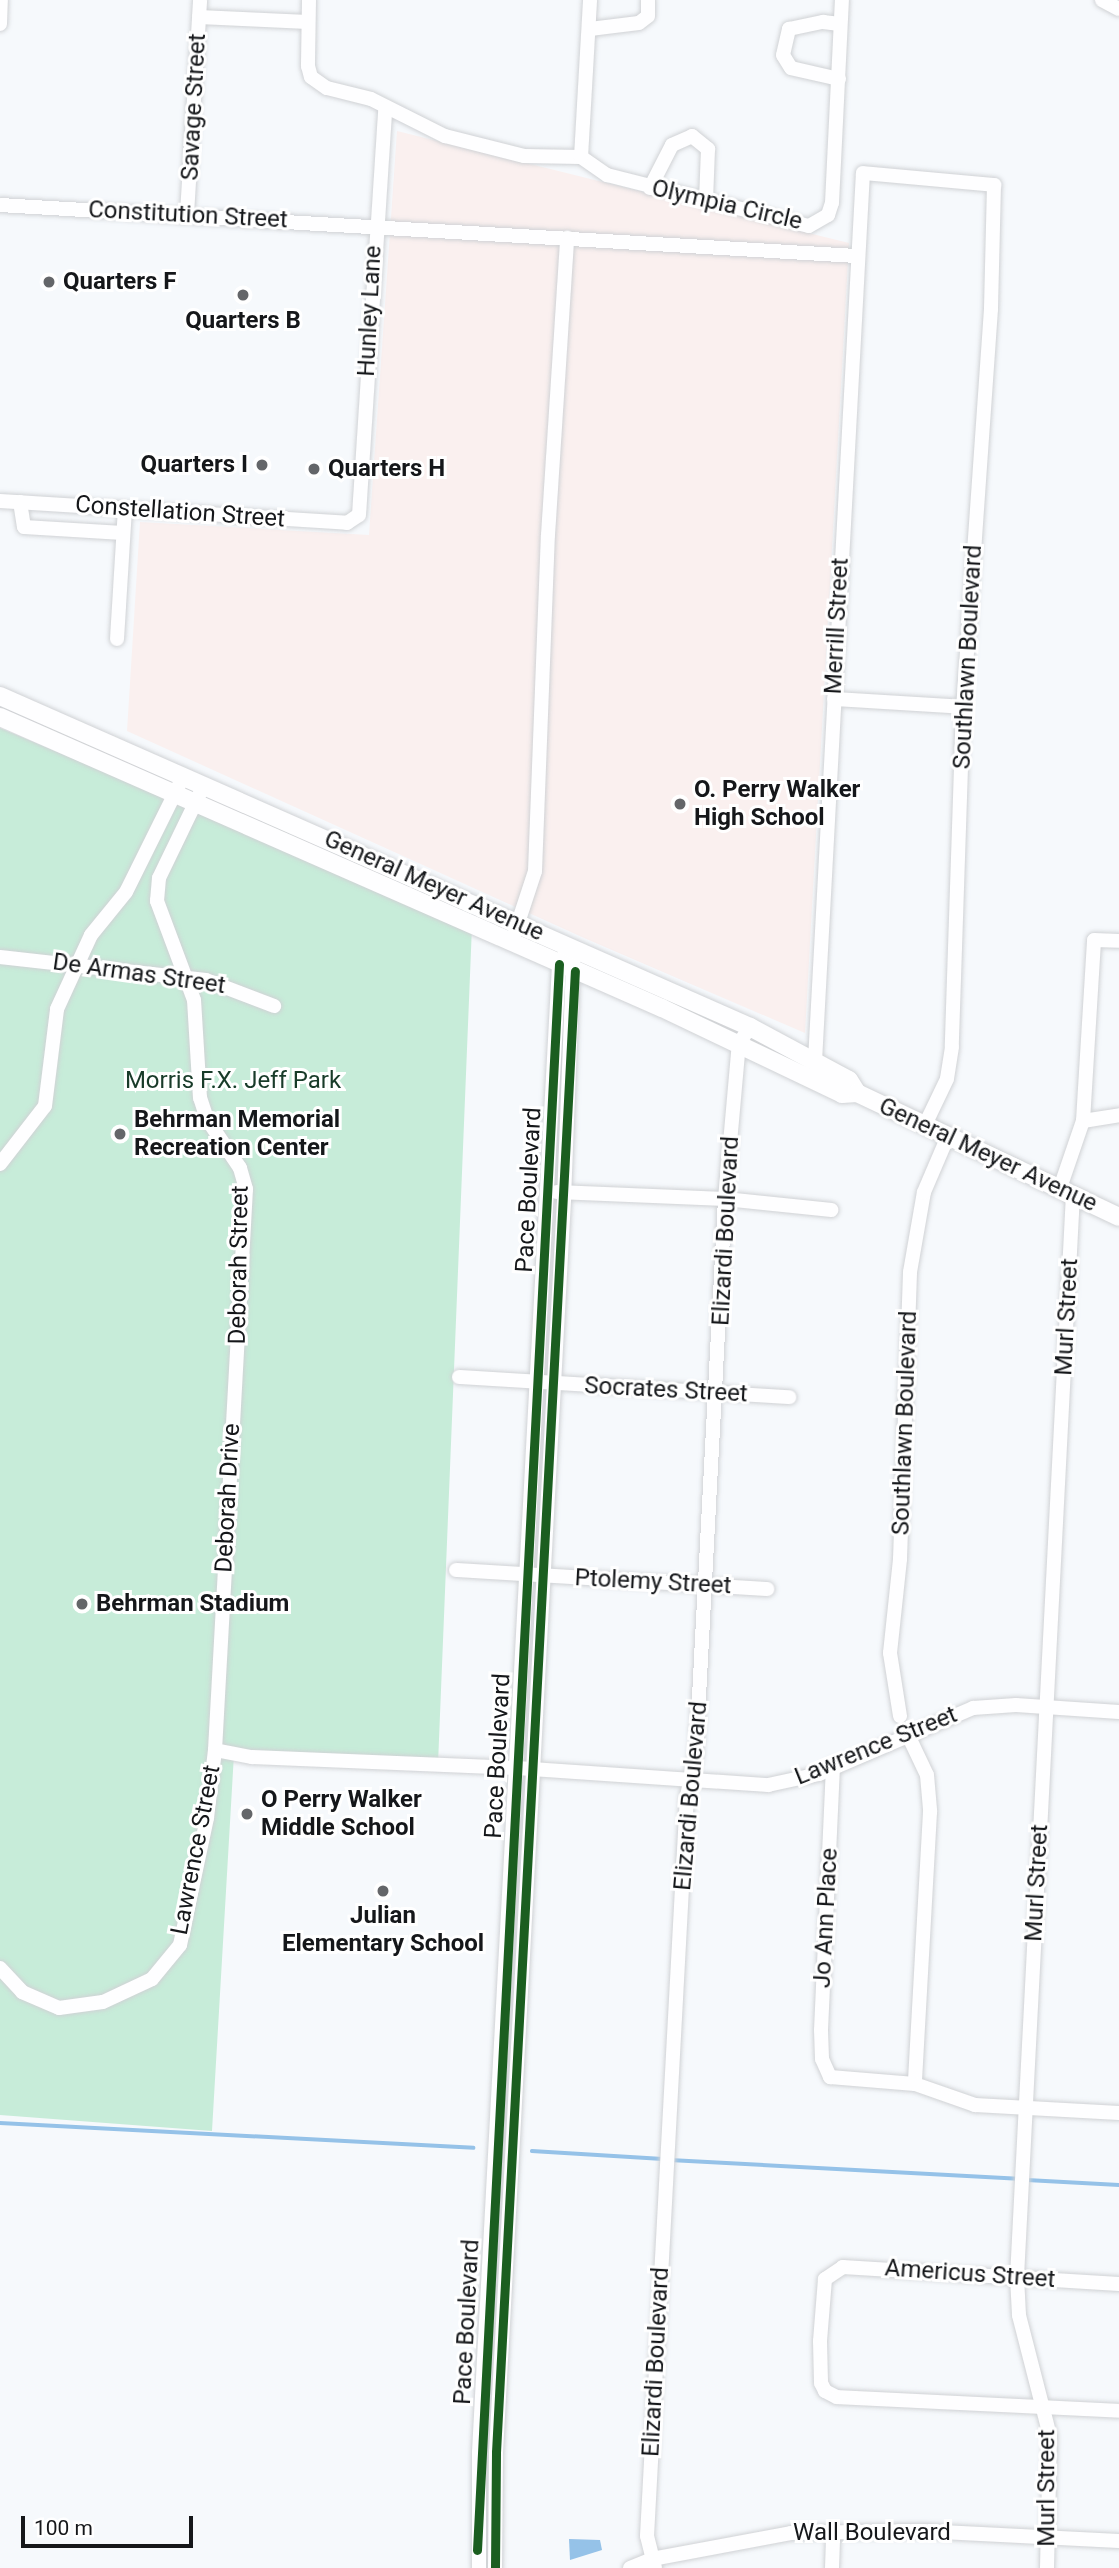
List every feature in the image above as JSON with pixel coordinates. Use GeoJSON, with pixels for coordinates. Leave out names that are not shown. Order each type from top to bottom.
{"type":"FeatureCollection","features":[{"type":"Feature","properties":{"kind":"main road","name":"General Meyer Avenue"},"geometry":{"type":"LineString","coordinates":[[0,696],[750,1027],[811,1068]]}},
{"type":"Feature","properties":{"kind":"main road","name":"General Meyer Avenue"},"geometry":{"type":"LineString","coordinates":[[0,717],[739,1043],[849,1080],[857,1093],[1119,1217]]}},
{"type":"Feature","properties":{"kind":"street"},"geometry":{"type":"LineString","coordinates":[[0,24],[1,0]]}},
{"type":"Feature","properties":{"kind":"street","name":"Savage Street"},"geometry":{"type":"LineString","coordinates":[[187,214],[200,0]]}},
{"type":"Feature","properties":{"kind":"street"},"geometry":{"type":"LineString","coordinates":[[309,0],[311,77],[327,88],[371,99],[445,136],[524,156],[581,157],[590,0]]}},
{"type":"Feature","properties":{"kind":"street"},"geometry":{"type":"LineString","coordinates":[[590,29],[639,23],[648,16],[648,0]]}},
{"type":"Feature","properties":{"kind":"street","name":"Olympia Circle"},"geometry":{"type":"LineString","coordinates":[[581,157],[607,176],[802,226],[815,224],[828,215],[839,79],[842,0]]}},
{"type":"Feature","properties":{"kind":"street"},"geometry":{"type":"LineString","coordinates":[[1102,0],[1119,9]]}},
{"type":"Feature","properties":{"kind":"street"},"geometry":{"type":"LineString","coordinates":[[199,17],[308,22]]}},
{"type":"Feature","properties":{"kind":"street"},"geometry":{"type":"LineString","coordinates":[[839,79],[791,68],[783,55],[789,29],[823,22],[840,24]]}},
{"type":"Feature","properties":{"kind":"street","name":"Hunley Lane"},"geometry":{"type":"LineString","coordinates":[[359,515],[375,227],[385,108]]}},
{"type":"Feature","properties":{"kind":"street"},"geometry":{"type":"LineString","coordinates":[[650,188],[672,145],[692,136],[708,149],[706,202]]}},
{"type":"Feature","properties":{"kind":"street","name":"Merrill Street"},"geometry":{"type":"LineString","coordinates":[[811,1068],[863,173],[995,185]]}},
{"type":"Feature","properties":{"kind":"street","name":"Southlawn Boulevard"},"geometry":{"type":"LineString","coordinates":[[925,1125],[950,1067],[963,707],[991,309],[995,185]]}},
{"type":"Feature","properties":{"kind":"street","name":"Constitution Street"},"geometry":{"type":"LineString","coordinates":[[0,205],[187,214],[857,256]]}},
{"type":"Feature","properties":{"kind":"street"},"geometry":{"type":"LineString","coordinates":[[509,942],[520,924],[535,871],[548,535],[567,238]]}},
{"type":"Feature","properties":{"kind":"street","name":"Constellation Street"},"geometry":{"type":"LineString","coordinates":[[0,501],[347,523],[359,515]]}},
{"type":"Feature","properties":{"kind":"street"},"geometry":{"type":"LineString","coordinates":[[20,502],[24,527],[123,533]]}},
{"type":"Feature","properties":{"kind":"street"},"geometry":{"type":"LineString","coordinates":[[117,639],[125,509]]}},
{"type":"Feature","properties":{"kind":"street"},"geometry":{"type":"LineString","coordinates":[[834,699],[963,707]]}},
{"type":"Feature","properties":{"kind":"street"},"geometry":{"type":"LineString","coordinates":[[0,1164],[45,1106],[51,1032],[57,1009],[91,935],[126,892],[184,775]]}},
{"type":"Feature","properties":{"kind":"street","name":"Deborah Street"},"geometry":{"type":"LineString","coordinates":[[204,785],[159,878],[157,901],[197,1020],[200,1098],[207,1119],[240,1168],[246,1189],[234,1396]]}},
{"type":"Feature","properties":{"kind":"street","name":"Murl Street"},"geometry":{"type":"LineString","coordinates":[[1047,2568],[1052,2468],[1045,2409],[1019,2315],[1017,2277],[1022,2162],[1046,1707],[1067,1191],[1083,1121],[1094,940],[1119,942]]}},
{"type":"Feature","properties":{"kind":"street","name":"Pace Boulevard"},"geometry":{"type":"LineString","coordinates":[[476,2568],[494,2174],[548,1192],[570,946]]}},
{"type":"Feature","properties":{"kind":"street","name":"De Armas Street"},"geometry":{"type":"LineString","coordinates":[[0,957],[80,963],[184,976],[234,988],[274,1006]]}},
{"type":"Feature","properties":{"kind":"street","name":"Pace Boulevard"},"geometry":{"type":"LineString","coordinates":[[495,2568],[494,2516],[501,2348],[564,1193],[567,968]]}},
{"type":"Feature","properties":{"kind":"street","name":"Elizardi Boulevard"},"geometry":{"type":"LineString","coordinates":[[654,2564],[647,2536],[687,1796],[692,1780],[706,1584],[718,1393],[725,1199],[739,1043],[750,1027]]}},
{"type":"Feature","properties":{"kind":"street"},"geometry":{"type":"LineString","coordinates":[[1083,1121],[1119,1115]]}},
{"type":"Feature","properties":{"kind":"street","name":"Southlawn Boulevard"},"geometry":{"type":"LineString","coordinates":[[900,1716],[890,1653],[900,1559],[910,1272],[924,1192],[948,1136]]}},
{"type":"Feature","properties":{"kind":"street"},"geometry":{"type":"LineString","coordinates":[[548,1192],[725,1199],[831,1210]]}},
{"type":"Feature","properties":{"kind":"street","name":"Socrates Street"},"geometry":{"type":"LineString","coordinates":[[459,1377],[789,1397]]}},
{"type":"Feature","properties":{"kind":"street","name":"Deborah Drive"},"geometry":{"type":"LineString","coordinates":[[217,1684],[234,1396]]}},
{"type":"Feature","properties":{"kind":"street","name":"Ptolemy Street"},"geometry":{"type":"LineString","coordinates":[[456,1570],[767,1589]]}},
{"type":"Feature","properties":{"kind":"street","name":"Lawrence Street"},"geometry":{"type":"LineString","coordinates":[[0,1968],[36,2001],[76,2008],[130,1992],[169,1962],[184,1930],[215,1750],[217,1684]]}},
{"type":"Feature","properties":{"kind":"street","name":"Lawrence Street"},"geometry":{"type":"LineString","coordinates":[[215,1750],[252,1757],[517,1768],[768,1785],[799,1780],[972,1708],[1046,1707],[1119,1712]]}},
{"type":"Feature","properties":{"kind":"street"},"geometry":{"type":"LineString","coordinates":[[908,1735],[928,1775],[930,1812],[915,2084],[962,2103],[1119,2113]]}},
{"type":"Feature","properties":{"kind":"street","name":"Jo Ann Place"},"geometry":{"type":"LineString","coordinates":[[833,1766],[821,2029],[825,2070],[834,2079],[915,2084]]}},
{"type":"Feature","properties":{"kind":"street"},"geometry":{"type":"LineString","coordinates":[[506,1948],[523,1949]]}},
{"type":"Feature","properties":{"kind":"street"},"geometry":{"type":"LineString","coordinates":[[494,2174],[510,2174]]}},
{"type":"Feature","properties":{"kind":"street","name":"Americus Street"},"geometry":{"type":"LineString","coordinates":[[1045,2409],[856,2400],[825,2391],[820,2341],[825,2279],[835,2269],[848,2266],[1119,2284]]}},
{"type":"Feature","properties":{"kind":"street"},"geometry":{"type":"LineString","coordinates":[[485,2348],[501,2348]]}},
{"type":"Feature","properties":{"kind":"street"},"geometry":{"type":"LineString","coordinates":[[1045,2409],[1119,2411]]}},
{"type":"Feature","properties":{"kind":"street"},"geometry":{"type":"LineString","coordinates":[[478,2516],[494,2516]]}},
{"type":"Feature","properties":{"kind":"street"},"geometry":{"type":"LineString","coordinates":[[832,2568],[833,2532]]}},
{"type":"Feature","properties":{"kind":"street","name":"Wall Boulevard"},"geometry":{"type":"LineString","coordinates":[[630,2568],[759,2538],[833,2532],[1119,2541]]}},
{"type":"Feature","properties":{"kind":"shaded area"},"geometry":{"type":"Polygon","coordinates":[[[397,131],[849,243],[805,1033],[584,938],[127,731],[140,522],[369,535],[397,131]]]}},
{"type":"Feature","properties":{"kind":"green space","name":"Morris F.X. Jeff Park"},"geometry":{"type":"Polygon","coordinates":[[[0,728],[472,926],[438,1764],[234,1754],[212,2131],[0,2115],[0,728]]]}},
{"type":"Feature","properties":{"kind":"water"},"geometry":{"type":"Polygon","coordinates":[[[569,2539],[600,2540],[602,2550],[570,2560],[569,2539]]]}},
{"type":"Feature","properties":{"kind":"waterway"},"geometry":{"type":"LineString","coordinates":[[0,2123],[473,2148]]}},
{"type":"Feature","properties":{"kind":"waterway"},"geometry":{"type":"LineString","coordinates":[[532,2151],[663,2159]]}},
{"type":"Feature","properties":{"kind":"waterway"},"geometry":{"type":"LineString","coordinates":[[670,2160],[1019,2179]]}},
{"type":"Feature","properties":{"kind":"waterway"},"geometry":{"type":"LineString","coordinates":[[1027,2180],[1119,2185]]}},
{"type":"Feature","properties":{"kind":"cycle path"},"geometry":{"type":"LineString","coordinates":[[477,2550],[559,964]]}},
{"type":"Feature","properties":{"kind":"cycle path"},"geometry":{"type":"LineString","coordinates":[[495,2568],[496,2452],[575,971]]}},
{"type":"Feature","properties":{"kind":"place","name":"Quarters F"},"geometry":{"type":"Point","coordinates":[49,282]}},
{"type":"Feature","properties":{"kind":"place","name":"Quarters B"},"geometry":{"type":"Point","coordinates":[243,295]}},
{"type":"Feature","properties":{"kind":"place","name":"Quarters I"},"geometry":{"type":"Point","coordinates":[262,465]}},
{"type":"Feature","properties":{"kind":"place","name":"Quarters H"},"geometry":{"type":"Point","coordinates":[314,469]}},
{"type":"Feature","properties":{"kind":"place","name":"O. Perry Walker High School"},"geometry":{"type":"Point","coordinates":[680,804]}},
{"type":"Feature","properties":{"kind":"place","name":"Behrman Memorial Recreation Center"},"geometry":{"type":"Point","coordinates":[120,1134]}},
{"type":"Feature","properties":{"kind":"place","name":"Behrman Stadium"},"geometry":{"type":"Point","coordinates":[82,1604]}},
{"type":"Feature","properties":{"kind":"place","name":"O Perry Walker Middle School"},"geometry":{"type":"Point","coordinates":[247,1814]}},
{"type":"Feature","properties":{"kind":"place","name":"Julian Elementary School"},"geometry":{"type":"Point","coordinates":[383,1891]}}]}
